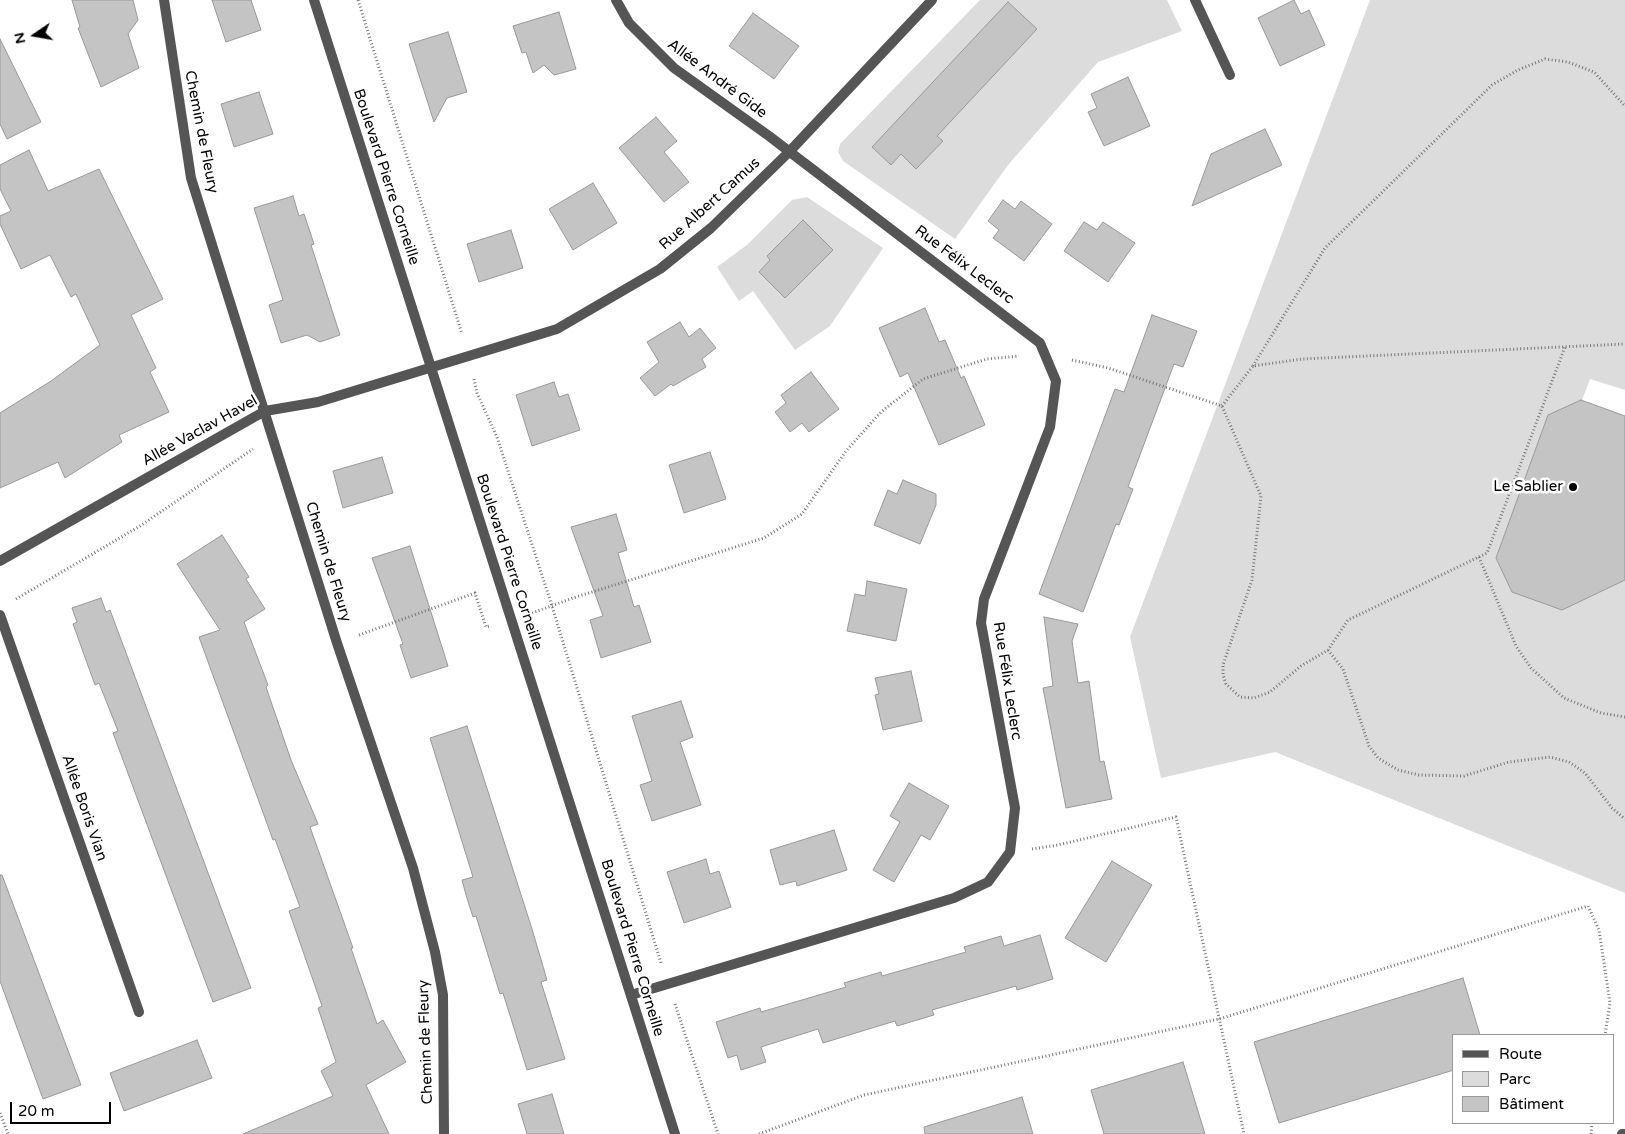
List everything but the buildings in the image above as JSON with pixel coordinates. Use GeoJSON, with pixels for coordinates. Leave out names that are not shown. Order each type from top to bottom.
{"type":"FeatureCollection","features":[{"type":"Feature","properties":{"kind":"street","name":"Chemin de Fleury"},"geometry":{"type":"LineString","coordinates":[[164,0],[192,178],[337,643],[414,868],[435,952],[443,995],[444,1134]]}},
{"type":"Feature","properties":{"kind":"street","name":"Boulevard Pierre Corneille"},"geometry":{"type":"LineString","coordinates":[[314,0],[675,1134]]}},
{"type":"Feature","properties":{"kind":"street","name":"Allée André Gide"},"geometry":{"type":"LineString","coordinates":[[616,0],[629,24],[657,54],[789,152]]}},
{"type":"Feature","properties":{"kind":"street","name":"Rue Albert Camus"},"geometry":{"type":"LineString","coordinates":[[430,367],[558,329],[660,269],[710,228],[789,152],[932,0]]}},
{"type":"Feature","properties":{"kind":"street"},"geometry":{"type":"LineString","coordinates":[[1195,0],[1230,76]]}},
{"type":"Feature","properties":{"kind":"street","name":"Rue Félix Leclerc"},"geometry":{"type":"LineString","coordinates":[[631,995],[954,898],[988,882],[1010,852],[1015,808],[981,623],[984,599],[1050,427],[1056,381],[1040,343],[1011,319],[789,152]]}},
{"type":"Feature","properties":{"kind":"street","name":"Allée Vaclav Havel"},"geometry":{"type":"LineString","coordinates":[[0,561],[264,411],[318,402],[430,367]]}},
{"type":"Feature","properties":{"kind":"street","name":"Allée Boris Vian"},"geometry":{"type":"LineString","coordinates":[[0,615],[139,1012]]}},
{"type":"Feature","properties":{"kind":"path","name":"Boulevard Pierre Corneille"},"geometry":{"type":"LineString","coordinates":[[358,0],[463,337]]}},
{"type":"Feature","properties":{"kind":"path"},"geometry":{"type":"LineString","coordinates":[[1222,406],[1253,366],[1325,248],[1492,85],[1518,70],[1545,59],[1568,62],[1594,72],[1625,106]]}},
{"type":"Feature","properties":{"kind":"path"},"geometry":{"type":"LineString","coordinates":[[1253,366],[1302,359],[1625,344]]}},
{"type":"Feature","properties":{"kind":"path"},"geometry":{"type":"LineString","coordinates":[[337,643],[475,593],[486,627],[764,538],[802,514],[846,451],[882,412],[924,379],[987,359],[1045,354],[1108,368],[1222,406],[1261,496],[1252,580],[1223,664],[1226,684],[1240,697],[1254,698],[1270,692],[1301,666],[1328,650],[1348,620],[1487,553],[1564,347]]}},
{"type":"Feature","properties":{"kind":"path","name":"Boulevard Pierre Corneille"},"geometry":{"type":"LineString","coordinates":[[473,376],[477,393],[497,437],[552,606],[668,984],[718,1134]]}},
{"type":"Feature","properties":{"kind":"path"},"geometry":{"type":"LineString","coordinates":[[8,603],[140,526],[258,446],[274,440]]}},
{"type":"Feature","properties":{"kind":"path"},"geometry":{"type":"LineString","coordinates":[[1478,557],[1516,646],[1531,668],[1564,698],[1601,713],[1625,717]]}},
{"type":"Feature","properties":{"kind":"path"},"geometry":{"type":"LineString","coordinates":[[1328,650],[1343,669],[1369,746],[1378,758],[1398,770],[1445,778],[1464,776],[1509,762],[1550,757],[1569,762],[1586,773],[1612,808],[1625,819]]}},
{"type":"Feature","properties":{"kind":"path"},"geometry":{"type":"LineString","coordinates":[[1010,852],[1058,845],[1176,817],[1244,1134]]}},
{"type":"Feature","properties":{"kind":"path"},"geometry":{"type":"LineString","coordinates":[[759,1134],[864,1095],[1219,1019],[1588,906],[1599,930],[1610,1003],[1605,1034]]}},
{"type":"Feature","properties":{"kind":"path"},"geometry":{"type":"LineString","coordinates":[[0,1113],[8,1134]]}},
{"type":"Feature","properties":{"kind":"green space"},"geometry":{"type":"Polygon","coordinates":[[[980,0],[1167,0],[1182,31],[1098,62],[1008,165],[955,239],[843,161],[838,152],[840,144],[980,0]]]}},
{"type":"Feature","properties":{"kind":"green space"},"geometry":{"type":"Polygon","coordinates":[[[1370,0],[1625,0],[1625,390],[1590,379],[1582,400],[1548,415],[1496,558],[1512,592],[1562,610],[1625,580],[1625,893],[1275,752],[1161,778],[1130,637],[1370,0]]]}},
{"type":"Feature","properties":{"kind":"green space"},"geometry":{"type":"Polygon","coordinates":[[[807,197],[883,248],[830,326],[795,350],[753,291],[739,301],[717,267],[747,245],[792,200],[807,197]]]}},
{"type":"Feature","properties":{"kind":"place","name":"Le Sablier"},"geometry":{"type":"Point","coordinates":[1573,487]}}]}
